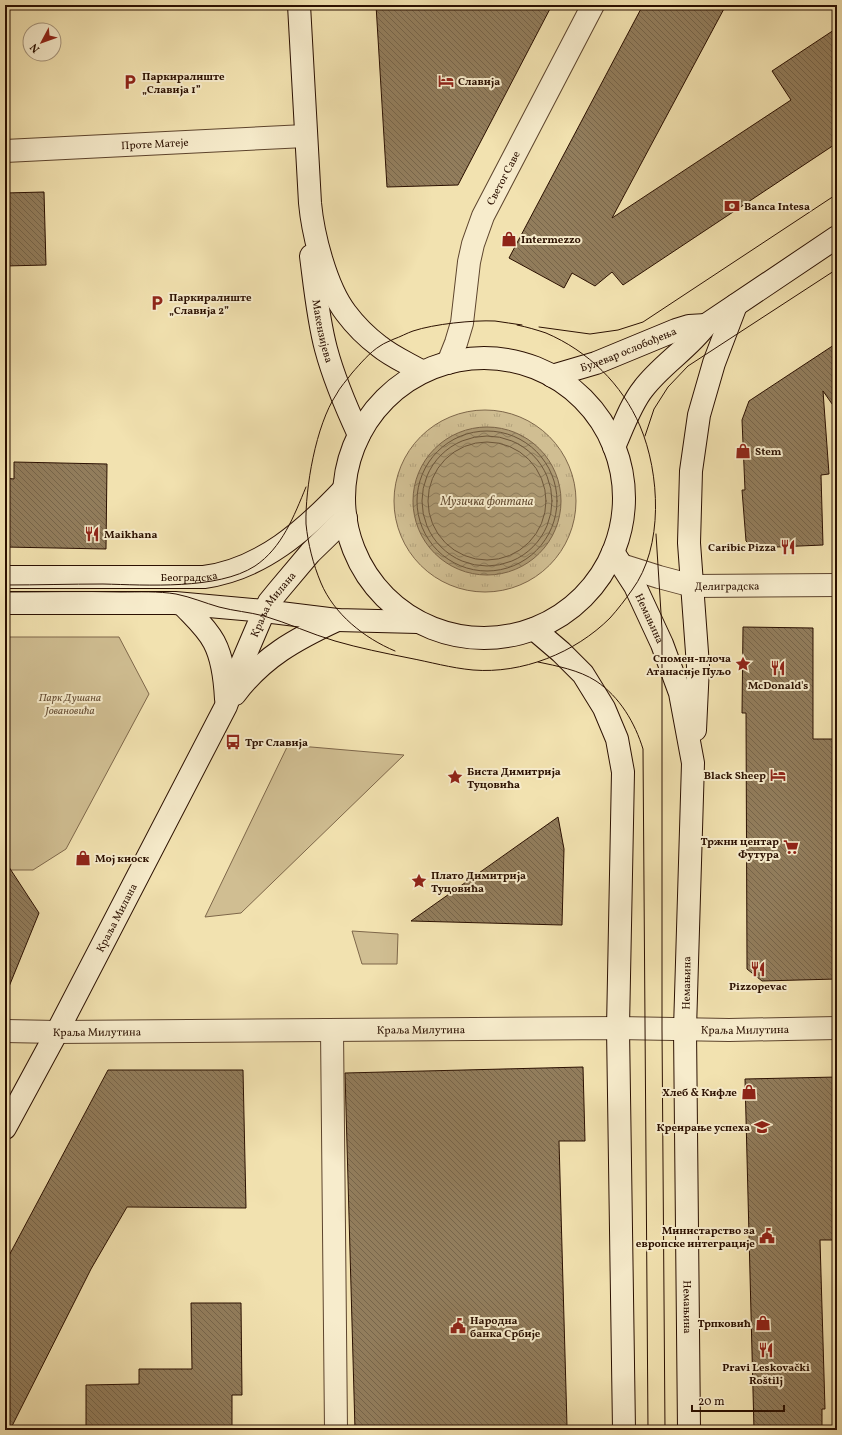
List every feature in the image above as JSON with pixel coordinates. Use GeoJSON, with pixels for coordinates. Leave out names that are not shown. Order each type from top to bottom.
{"type":"FeatureCollection","features":[{"type":"Feature","properties":{"kind":"main road","name":"Макензијева"},"geometry":{"type":"LineString","coordinates":[[299,5],[305,136],[312,221],[311,256],[317,302],[326,350],[339,390],[359,435]]}},
{"type":"Feature","properties":{"kind":"main road","name":"Светог Саве"},"geometry":{"type":"LineString","coordinates":[[448,363],[462,323],[469,262],[473,244],[483,216],[593,5]]}},
{"type":"Feature","properties":{"kind":"main road","name":"Проте Матеје"},"geometry":{"type":"LineString","coordinates":[[5,152],[305,136]]}},
{"type":"Feature","properties":{"kind":"main road","name":"Макензијева"},"geometry":{"type":"LineString","coordinates":[[312,221],[318,248],[331,285],[345,312],[357,326],[379,346],[421,371]]}},
{"type":"Feature","properties":{"kind":"main road","name":"Булевар ослобођења"},"geometry":{"type":"LineString","coordinates":[[614,447],[626,418],[642,389],[665,365],[690,344],[706,325],[837,237]]}},
{"type":"Feature","properties":{"kind":"main road"},"geometry":{"type":"LineString","coordinates":[[693,763],[698,666],[689,543],[691,471],[699,415],[714,363],[736,305]]}},
{"type":"Feature","properties":{"kind":"main road","name":"Булевар ослобођења"},"geometry":{"type":"LineString","coordinates":[[552,376],[596,363],[676,330],[689,326],[706,325]]}},
{"type":"Feature","properties":{"kind":"main road"},"geometry":{"type":"LineString","coordinates":[[474,358],[501,359],[528,366],[552,376],[574,392],[601,422],[614,447],[619,461],[624,492],[622,523],[617,558],[603,572],[589,591],[573,606],[555,619],[534,629],[505,637],[475,638],[446,633],[418,622],[396,607],[375,587],[367,576],[354,550],[346,518],[343,490],[351,453],[368,419],[389,395],[421,371],[448,363],[474,358]]}},
{"type":"Feature","properties":{"kind":"main road","name":"Београдска"},"geometry":{"type":"LineString","coordinates":[[5,577],[204,577],[224,573],[258,561],[279,548],[324,510],[343,490]]}},
{"type":"Feature","properties":{"kind":"main road","name":"Краља Милана"},"geometry":{"type":"LineString","coordinates":[[5,1128],[57,1032],[226,706],[241,665],[264,611],[278,591],[310,553],[346,518]]}},
{"type":"Feature","properties":{"kind":"main road","name":"Делиградска"},"geometry":{"type":"LineString","coordinates":[[617,558],[659,577],[693,586],[837,585]]}},
{"type":"Feature","properties":{"kind":"main road","name":"Немањина"},"geometry":{"type":"LineString","coordinates":[[617,558],[635,586],[662,644],[680,693],[693,763],[685,1029],[689,1430]]}},
{"type":"Feature","properties":{"kind":"main road"},"geometry":{"type":"LineString","coordinates":[[5,603],[182,604],[264,611],[337,620]]}},
{"type":"Feature","properties":{"kind":"main road"},"geometry":{"type":"LineString","coordinates":[[182,604],[203,626],[214,642],[222,662],[226,686],[226,706]]}},
{"type":"Feature","properties":{"kind":"main road","name":"Краља Милана"},"geometry":{"type":"LineString","coordinates":[[226,706],[247,679],[276,653],[293,641],[337,620],[418,622]]}},
{"type":"Feature","properties":{"kind":"main road"},"geometry":{"type":"LineString","coordinates":[[534,629],[561,652],[583,674],[604,708],[617,739],[623,772],[618,1028],[624,1430]]}},
{"type":"Feature","properties":{"kind":"main road","name":"Краља Милутина"},"geometry":{"type":"LineString","coordinates":[[5,1031],[837,1028]]}},
{"type":"Feature","properties":{"kind":"main road"},"geometry":{"type":"LineString","coordinates":[[332,1030],[336,1430]]}},
{"type":"Feature","properties":{"kind":"green space","name":"Музичка фонтана"},"geometry":{"type":"Polygon","coordinates":[[[485,410],[503,412],[520,417],[543,431],[555,443],[569,466],[574,483],[576,501],[574,519],[569,536],[555,559],[543,571],[520,585],[503,590],[485,592],[467,590],[450,585],[427,571],[415,559],[401,536],[396,519],[394,501],[396,483],[401,466],[415,443],[427,431],[450,417],[467,412],[485,410]]]}},
{"type":"Feature","properties":{"kind":"green space","name":"Парк Душана Јовановића"},"geometry":{"type":"Polygon","coordinates":[[[5,637],[119,637],[149,694],[66,849],[33,870],[5,870],[5,637]]]}},
{"type":"Feature","properties":{"kind":"green space"},"geometry":{"type":"Polygon","coordinates":[[[288,745],[404,755],[241,913],[205,917],[288,745]]]}},
{"type":"Feature","properties":{"kind":"green space"},"geometry":{"type":"Polygon","coordinates":[[[352,931],[398,934],[397,964],[362,964],[352,931]]]}},
{"type":"Feature","properties":{"kind":"water","name":"Музичка фонтана"},"geometry":{"type":"Polygon","coordinates":[[[480,427],[494,427],[508,430],[522,436],[534,444],[544,454],[552,466],[558,480],[561,501],[560,515],[552,536],[544,548],[534,558],[522,566],[508,572],[494,575],[480,575],[466,572],[452,566],[440,558],[430,548],[422,536],[416,522],[413,508],[413,494],[416,480],[422,466],[430,454],[440,444],[452,436],[466,430],[480,427]]]}},
{"type":"Feature","properties":{"kind":"building","name":"Славија"},"geometry":{"type":"Polygon","coordinates":[[[376,5],[552,5],[458,185],[387,187],[376,5]]]}},
{"type":"Feature","properties":{"kind":"building"},"geometry":{"type":"Polygon","coordinates":[[[643,5],[726,5],[612,218],[791,100],[772,71],[837,28],[837,143],[623,285],[612,272],[595,286],[572,273],[564,288],[509,258],[643,5]]]}},
{"type":"Feature","properties":{"kind":"building"},"geometry":{"type":"Polygon","coordinates":[[[44,192],[46,265],[5,266],[5,193],[44,192]]]}},
{"type":"Feature","properties":{"kind":"building"},"geometry":{"type":"Polygon","coordinates":[[[837,343],[837,411],[823,391],[829,474],[821,475],[823,545],[753,548],[746,541],[742,490],[745,490],[742,420],[749,401],[837,343]]]}},
{"type":"Feature","properties":{"kind":"building"},"geometry":{"type":"Polygon","coordinates":[[[14,462],[107,464],[106,549],[5,547],[5,478],[14,479],[14,462]]]}},
{"type":"Feature","properties":{"kind":"building"},"geometry":{"type":"Polygon","coordinates":[[[743,627],[813,628],[813,739],[835,739],[835,910],[837,910],[837,979],[762,981],[747,969],[746,713],[742,713],[743,627]]]}},
{"type":"Feature","properties":{"kind":"building"},"geometry":{"type":"Polygon","coordinates":[[[558,817],[564,849],[562,925],[411,921],[558,817]]]}},
{"type":"Feature","properties":{"kind":"building"},"geometry":{"type":"Polygon","coordinates":[[[5,861],[39,913],[6,994],[5,994],[5,861]]]}},
{"type":"Feature","properties":{"kind":"building","name":"Народна банка Србије"},"geometry":{"type":"Polygon","coordinates":[[[583,1067],[585,1141],[559,1141],[567,1426],[540,1427],[540,1430],[355,1430],[345,1073],[583,1067]]]}},
{"type":"Feature","properties":{"kind":"building"},"geometry":{"type":"Polygon","coordinates":[[[108,1070],[243,1070],[246,1208],[127,1207],[91,1269],[10,1430],[5,1430],[5,1263],[108,1070]]]}},
{"type":"Feature","properties":{"kind":"building"},"geometry":{"type":"Polygon","coordinates":[[[837,1077],[837,1240],[820,1240],[825,1409],[822,1409],[822,1430],[754,1430],[745,1079],[837,1077]]]}},
{"type":"Feature","properties":{"kind":"building"},"geometry":{"type":"Polygon","coordinates":[[[191,1303],[241,1303],[242,1395],[232,1395],[232,1430],[86,1430],[86,1385],[139,1384],[139,1369],[192,1369],[191,1303]]]}},
{"type":"Feature","properties":{"kind":"tram line"},"geometry":{"type":"LineString","coordinates":[[539,327],[590,334],[618,330],[643,322],[837,194]]}},
{"type":"Feature","properties":{"kind":"tram line"},"geometry":{"type":"LineString","coordinates":[[645,436],[654,409],[668,387],[688,366],[837,269]]}},
{"type":"Feature","properties":{"kind":"tram line"},"geometry":{"type":"LineString","coordinates":[[395,651],[383,646],[361,632],[342,615],[334,605],[321,583],[311,554],[306,524],[307,493],[313,457],[323,423],[338,392],[352,373],[369,355],[385,343],[413,331],[432,326],[454,323],[495,321],[522,325]]}},
{"type":"Feature","properties":{"kind":"tram line"},"geometry":{"type":"LineString","coordinates":[[5,592],[162,592],[176,594],[219,607],[264,616],[353,646],[473,670],[492,670],[529,665],[564,651],[581,641],[610,618],[632,590],[642,573],[650,553],[654,532],[656,510],[652,465],[647,445],[633,411],[624,396],[602,370],[576,349],[561,340],[546,333],[517,325]]}},
{"type":"Feature","properties":{"kind":"tram line"},"geometry":{"type":"LineString","coordinates":[[5,585],[160,585],[202,583],[240,574],[264,559],[280,541],[292,520],[306,487]]}},
{"type":"Feature","properties":{"kind":"tram line"},"geometry":{"type":"LineString","coordinates":[[656,534],[662,629],[662,1029],[665,1430]]}},
{"type":"Feature","properties":{"kind":"tram line"},"geometry":{"type":"LineString","coordinates":[[538,662],[582,674],[605,687],[626,711],[636,730],[643,749],[648,1430]]}},
{"type":"Feature","properties":{"kind":"place","name":"Славија"},"geometry":{"type":"Point","coordinates":[446,81]}},
{"type":"Feature","properties":{"kind":"place","name":"Паркиралиште „Славија 1”"},"geometry":{"type":"Point","coordinates":[130,82]}},
{"type":"Feature","properties":{"kind":"place","name":"Banca Intesa"},"geometry":{"type":"Point","coordinates":[732,206]}},
{"type":"Feature","properties":{"kind":"place","name":"Intermezzo"},"geometry":{"type":"Point","coordinates":[509,239]}},
{"type":"Feature","properties":{"kind":"place","name":"Паркиралиште „Славија 2”"},"geometry":{"type":"Point","coordinates":[157,303]}},
{"type":"Feature","properties":{"kind":"place","name":"Stem"},"geometry":{"type":"Point","coordinates":[743,451]}},
{"type":"Feature","properties":{"kind":"place","name":"Maikhana"},"geometry":{"type":"Point","coordinates":[92,534]}},
{"type":"Feature","properties":{"kind":"place","name":"Caribic Pizza"},"geometry":{"type":"Point","coordinates":[788,547]}},
{"type":"Feature","properties":{"kind":"place","name":"Спомен-плоча Атанасије Пуљо"},"geometry":{"type":"Point","coordinates":[743,664]}},
{"type":"Feature","properties":{"kind":"place","name":"McDonald's"},"geometry":{"type":"Point","coordinates":[778,668]}},
{"type":"Feature","properties":{"kind":"place","name":"Трг Славија"},"geometry":{"type":"Point","coordinates":[233,742]}},
{"type":"Feature","properties":{"kind":"place","name":"Black Sheep"},"geometry":{"type":"Point","coordinates":[778,775]}},
{"type":"Feature","properties":{"kind":"place","name":"Биста Димитрија Туцовића"},"geometry":{"type":"Point","coordinates":[455,777]}},
{"type":"Feature","properties":{"kind":"place","name":"Тржни центар Футура"},"geometry":{"type":"Point","coordinates":[791,847]}},
{"type":"Feature","properties":{"kind":"place","name":"Мој киоск"},"geometry":{"type":"Point","coordinates":[83,858]}},
{"type":"Feature","properties":{"kind":"place","name":"Плато Димитрија Туцовића"},"geometry":{"type":"Point","coordinates":[419,881]}},
{"type":"Feature","properties":{"kind":"place","name":"Pizzopevac"},"geometry":{"type":"Point","coordinates":[758,969]}},
{"type":"Feature","properties":{"kind":"place","name":"Хлеб & Кифле"},"geometry":{"type":"Point","coordinates":[749,1092]}},
{"type":"Feature","properties":{"kind":"place","name":"Креирање успеха"},"geometry":{"type":"Point","coordinates":[762,1127]}},
{"type":"Feature","properties":{"kind":"place","name":"Министарство за европске интеграције"},"geometry":{"type":"Point","coordinates":[767,1236]}},
{"type":"Feature","properties":{"kind":"place","name":"Трпковић"},"geometry":{"type":"Point","coordinates":[763,1323]}},
{"type":"Feature","properties":{"kind":"place","name":"Народна банка Србије"},"geometry":{"type":"Point","coordinates":[458,1326]}},
{"type":"Feature","properties":{"kind":"place","name":"Pravi Leskovački Roštilj"},"geometry":{"type":"Point","coordinates":[766,1350]}}]}
